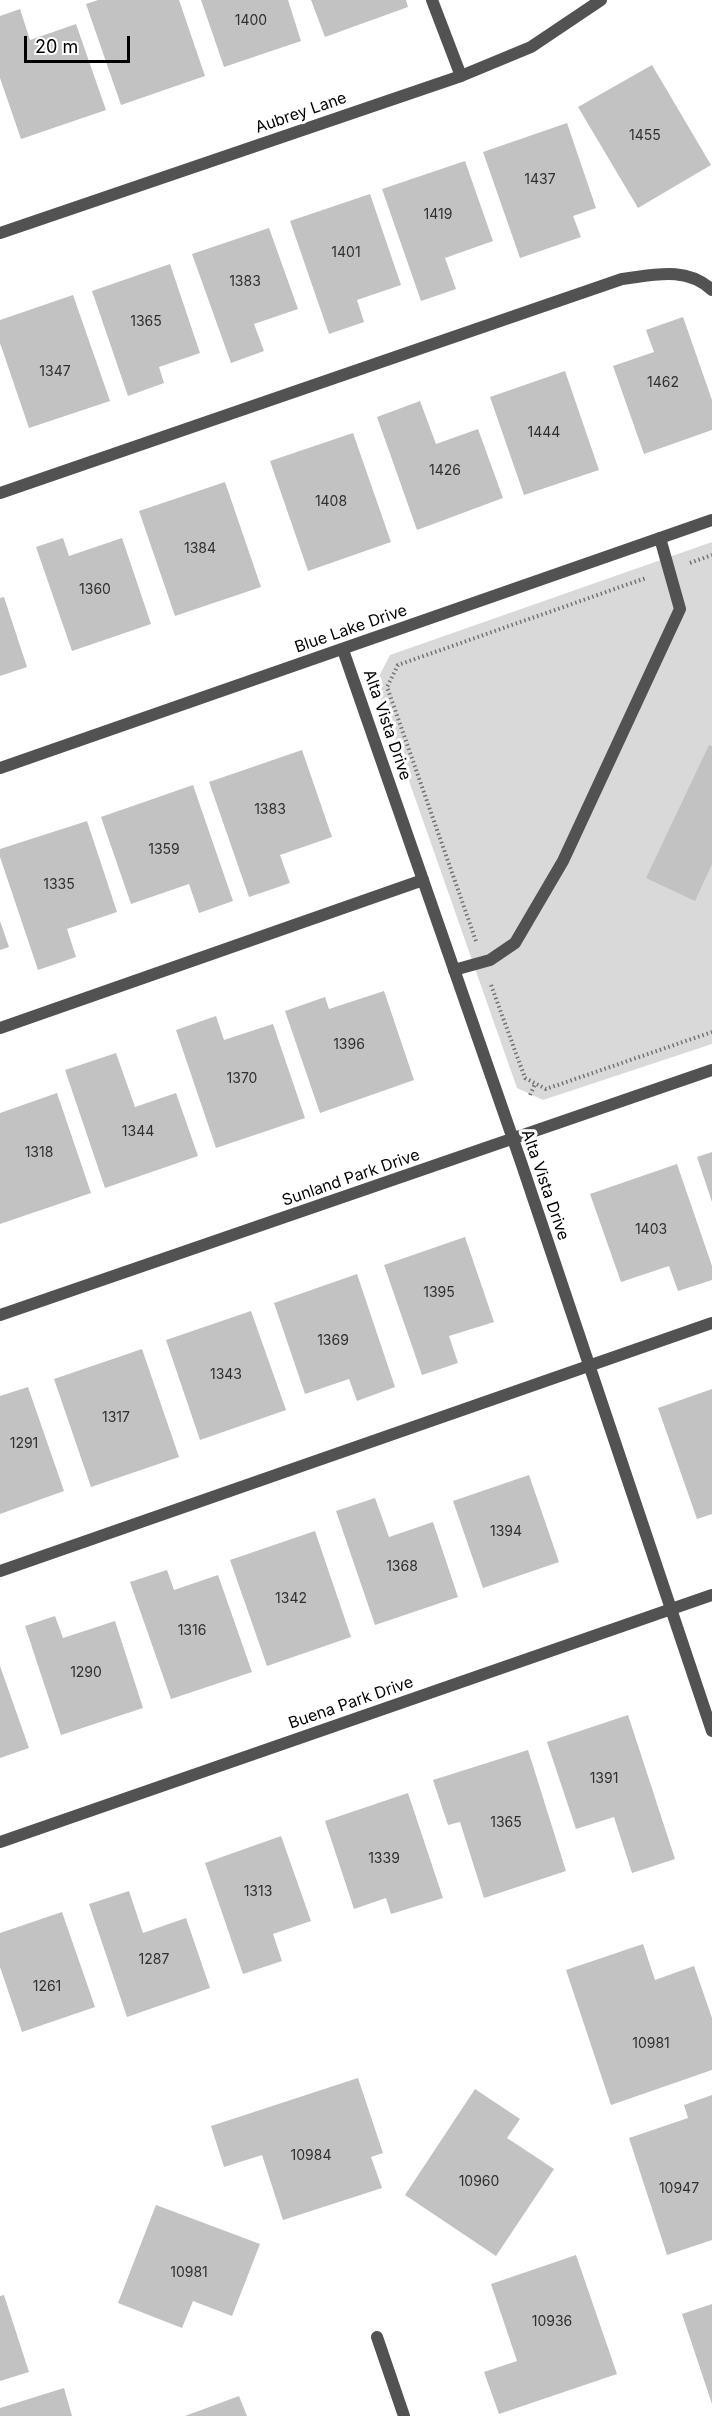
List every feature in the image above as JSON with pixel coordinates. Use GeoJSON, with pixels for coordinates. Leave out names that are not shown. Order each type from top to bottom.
{"type":"FeatureCollection","features":[{"type":"Feature","properties":{"kind":"street"},"geometry":{"type":"LineString","coordinates":[[432,0],[461,76]]}},
{"type":"Feature","properties":{"kind":"street","name":"Aubrey Lane"},"geometry":{"type":"LineString","coordinates":[[0,233],[461,76],[531,47],[601,0]]}},
{"type":"Feature","properties":{"kind":"street"},"geometry":{"type":"LineString","coordinates":[[0,493],[622,279],[672,273],[701,280],[712,290]]}},
{"type":"Feature","properties":{"kind":"street","name":"Blue Lake Drive"},"geometry":{"type":"LineString","coordinates":[[0,768],[712,520]]}},
{"type":"Feature","properties":{"kind":"street"},"geometry":{"type":"LineString","coordinates":[[454,970],[490,960],[515,943],[563,861],[680,609],[660,538]]}},
{"type":"Feature","properties":{"kind":"street","name":"Alta Vista Drive"},"geometry":{"type":"LineString","coordinates":[[344,650],[513,1140],[669,1610],[712,1731]]}},
{"type":"Feature","properties":{"kind":"street"},"geometry":{"type":"LineString","coordinates":[[0,1028],[423,880]]}},
{"type":"Feature","properties":{"kind":"street","name":"Sunland Park Drive"},"geometry":{"type":"LineString","coordinates":[[0,1315],[712,1070]]}},
{"type":"Feature","properties":{"kind":"street"},"geometry":{"type":"LineString","coordinates":[[0,1571],[712,1323]]}},
{"type":"Feature","properties":{"kind":"street","name":"Buena Park Drive"},"geometry":{"type":"LineString","coordinates":[[0,1842],[712,1595]]}},
{"type":"Feature","properties":{"kind":"street"},"geometry":{"type":"LineString","coordinates":[[377,2337],[404,2416]]}},
{"type":"Feature","properties":{"kind":"path"},"geometry":{"type":"LineString","coordinates":[[712,555],[398,665],[387,687],[525,1078],[546,1089],[712,1032]]}},
{"type":"Feature","properties":{"kind":"path"},"geometry":{"type":"LineString","coordinates":[[530,1095],[535,1084]]}},
{"type":"Feature","properties":{"kind":"shaded area"},"geometry":{"type":"Polygon","coordinates":[[[712,542],[712,1044],[543,1100],[517,1088],[375,684],[390,655],[712,542]]]}},
{"type":"Feature","properties":{"kind":"building"},"geometry":{"type":"Polygon","coordinates":[[[98,0],[179,0],[205,76],[121,105],[86,4],[98,0]]]}},
{"type":"Feature","properties":{"kind":"building"},"geometry":{"type":"Polygon","coordinates":[[[201,0],[288,0],[301,41],[224,67],[201,0]]]}},
{"type":"Feature","properties":{"kind":"building"},"geometry":{"type":"Polygon","coordinates":[[[311,0],[406,0],[408,7],[325,37],[311,0]]]}},
{"type":"Feature","properties":{"kind":"building"},"geometry":{"type":"Polygon","coordinates":[[[20,9],[30,40],[76,24],[106,110],[21,139],[0,78],[0,16],[20,9]]]}},
{"type":"Feature","properties":{"kind":"building"},"geometry":{"type":"Polygon","coordinates":[[[652,65],[711,165],[638,208],[578,107],[652,65]]]}},
{"type":"Feature","properties":{"kind":"building"},"geometry":{"type":"Polygon","coordinates":[[[567,123],[596,208],[573,216],[581,237],[520,258],[483,152],[567,123]]]}},
{"type":"Feature","properties":{"kind":"building"},"geometry":{"type":"Polygon","coordinates":[[[465,161],[493,241],[445,258],[456,289],[421,301],[382,189],[465,161]]]}},
{"type":"Feature","properties":{"kind":"building"},"geometry":{"type":"Polygon","coordinates":[[[370,194],[401,285],[357,300],[364,322],[329,334],[290,221],[370,194]]]}},
{"type":"Feature","properties":{"kind":"building"},"geometry":{"type":"Polygon","coordinates":[[[269,228],[298,309],[254,324],[264,351],[231,363],[192,254],[269,228]]]}},
{"type":"Feature","properties":{"kind":"building"},"geometry":{"type":"Polygon","coordinates":[[[170,264],[200,353],[159,367],[164,383],[128,396],[92,291],[170,264]]]}},
{"type":"Feature","properties":{"kind":"building"},"geometry":{"type":"Polygon","coordinates":[[[73,295],[110,401],[29,428],[0,343],[0,320],[73,295]]]}},
{"type":"Feature","properties":{"kind":"building"},"geometry":{"type":"Polygon","coordinates":[[[683,317],[712,400],[712,430],[644,454],[613,366],[654,352],[646,330],[683,317]]]}},
{"type":"Feature","properties":{"kind":"building"},"geometry":{"type":"Polygon","coordinates":[[[565,371],[599,470],[524,495],[490,397],[565,371]]]}},
{"type":"Feature","properties":{"kind":"building"},"geometry":{"type":"Polygon","coordinates":[[[420,401],[436,444],[478,429],[503,498],[417,530],[377,417],[420,401]]]}},
{"type":"Feature","properties":{"kind":"building"},"geometry":{"type":"Polygon","coordinates":[[[353,433],[391,542],[308,571],[270,461],[353,433]]]}},
{"type":"Feature","properties":{"kind":"building"},"geometry":{"type":"Polygon","coordinates":[[[225,482],[261,587],[175,616],[139,511],[225,482]]]}},
{"type":"Feature","properties":{"kind":"building"},"geometry":{"type":"Polygon","coordinates":[[[63,538],[69,556],[122,538],[151,624],[72,651],[36,547],[63,538]]]}},
{"type":"Feature","properties":{"kind":"building"},"geometry":{"type":"Polygon","coordinates":[[[4,597],[27,667],[0,676],[0,598],[4,597]]]}},
{"type":"Feature","properties":{"kind":"building"},"geometry":{"type":"Polygon","coordinates":[[[709,745],[712,746],[712,864],[695,901],[646,878],[709,745]]]}},
{"type":"Feature","properties":{"kind":"building"},"geometry":{"type":"Polygon","coordinates":[[[302,750],[332,837],[280,855],[290,883],[249,897],[209,782],[302,750]]]}},
{"type":"Feature","properties":{"kind":"building"},"geometry":{"type":"Polygon","coordinates":[[[193,785],[233,901],[199,913],[189,884],[131,904],[101,817],[193,785]]]}},
{"type":"Feature","properties":{"kind":"building"},"geometry":{"type":"Polygon","coordinates":[[[87,821],[117,912],[67,929],[76,957],[38,970],[0,857],[0,849],[87,821]]]}},
{"type":"Feature","properties":{"kind":"building"},"geometry":{"type":"Polygon","coordinates":[[[0,921],[9,947],[0,950],[0,921]]]}},
{"type":"Feature","properties":{"kind":"building"},"geometry":{"type":"Polygon","coordinates":[[[384,991],[414,1080],[320,1113],[285,1011],[325,997],[329,1009],[384,991]]]}},
{"type":"Feature","properties":{"kind":"building"},"geometry":{"type":"Polygon","coordinates":[[[216,1016],[224,1040],[273,1024],[305,1118],[216,1148],[176,1030],[216,1016]]]}},
{"type":"Feature","properties":{"kind":"building"},"geometry":{"type":"Polygon","coordinates":[[[116,1053],[135,1107],[176,1093],[198,1156],[105,1188],[65,1070],[116,1053]]]}},
{"type":"Feature","properties":{"kind":"building"},"geometry":{"type":"Polygon","coordinates":[[[57,1093],[91,1193],[0,1224],[0,1113],[57,1093]]]}},
{"type":"Feature","properties":{"kind":"building"},"geometry":{"type":"Polygon","coordinates":[[[712,1152],[712,1202],[697,1157],[712,1152]]]}},
{"type":"Feature","properties":{"kind":"building"},"geometry":{"type":"Polygon","coordinates":[[[677,1164],[712,1266],[712,1280],[678,1291],[669,1266],[621,1282],[590,1194],[677,1164]]]}},
{"type":"Feature","properties":{"kind":"building"},"geometry":{"type":"Polygon","coordinates":[[[465,1237],[494,1322],[449,1336],[458,1363],[422,1375],[384,1265],[465,1237]]]}},
{"type":"Feature","properties":{"kind":"building"},"geometry":{"type":"Polygon","coordinates":[[[357,1274],[395,1387],[357,1401],[349,1379],[305,1394],[274,1303],[357,1274]]]}},
{"type":"Feature","properties":{"kind":"building"},"geometry":{"type":"Polygon","coordinates":[[[251,1311],[286,1410],[200,1440],[166,1340],[251,1311]]]}},
{"type":"Feature","properties":{"kind":"building"},"geometry":{"type":"Polygon","coordinates":[[[142,1349],[179,1457],[91,1487],[54,1379],[142,1349]]]}},
{"type":"Feature","properties":{"kind":"building"},"geometry":{"type":"Polygon","coordinates":[[[28,1387],[64,1491],[0,1514],[0,1396],[28,1387]]]}},
{"type":"Feature","properties":{"kind":"building"},"geometry":{"type":"Polygon","coordinates":[[[712,1389],[712,1514],[697,1519],[658,1408],[712,1389]]]}},
{"type":"Feature","properties":{"kind":"building"},"geometry":{"type":"Polygon","coordinates":[[[529,1475],[559,1562],[483,1588],[453,1501],[529,1475]]]}},
{"type":"Feature","properties":{"kind":"building"},"geometry":{"type":"Polygon","coordinates":[[[375,1498],[389,1537],[433,1522],[458,1597],[375,1625],[336,1511],[375,1498]]]}},
{"type":"Feature","properties":{"kind":"building"},"geometry":{"type":"Polygon","coordinates":[[[315,1531],[351,1637],[267,1666],[230,1560],[315,1531]]]}},
{"type":"Feature","properties":{"kind":"building"},"geometry":{"type":"Polygon","coordinates":[[[167,1570],[174,1590],[218,1575],[252,1672],[171,1699],[130,1582],[167,1570]]]}},
{"type":"Feature","properties":{"kind":"building"},"geometry":{"type":"Polygon","coordinates":[[[55,1616],[63,1638],[115,1621],[143,1708],[61,1735],[25,1626],[55,1616]]]}},
{"type":"Feature","properties":{"kind":"building"},"geometry":{"type":"Polygon","coordinates":[[[0,1666],[29,1748],[0,1758],[0,1666]]]}},
{"type":"Feature","properties":{"kind":"building"},"geometry":{"type":"Polygon","coordinates":[[[628,1715],[675,1859],[632,1873],[614,1817],[576,1829],[547,1742],[628,1715]]]}},
{"type":"Feature","properties":{"kind":"building"},"geometry":{"type":"Polygon","coordinates":[[[528,1750],[566,1871],[484,1898],[460,1822],[448,1825],[433,1780],[528,1750]]]}},
{"type":"Feature","properties":{"kind":"building"},"geometry":{"type":"Polygon","coordinates":[[[408,1793],[443,1898],[391,1914],[386,1898],[354,1909],[325,1821],[408,1793]]]}},
{"type":"Feature","properties":{"kind":"building"},"geometry":{"type":"Polygon","coordinates":[[[281,1836],[311,1921],[273,1934],[282,1961],[243,1974],[205,1863],[281,1836]]]}},
{"type":"Feature","properties":{"kind":"building"},"geometry":{"type":"Polygon","coordinates":[[[129,1891],[143,1933],[186,1918],[210,1988],[127,2017],[89,1904],[129,1891]]]}},
{"type":"Feature","properties":{"kind":"building"},"geometry":{"type":"Polygon","coordinates":[[[62,1912],[95,2007],[22,2032],[0,1967],[0,1933],[62,1912]]]}},
{"type":"Feature","properties":{"kind":"building"},"geometry":{"type":"Polygon","coordinates":[[[643,1944],[655,1980],[694,1966],[712,2018],[712,2070],[611,2105],[566,1970],[643,1944]]]}},
{"type":"Feature","properties":{"kind":"building"},"geometry":{"type":"Polygon","coordinates":[[[358,2078],[383,2153],[371,2157],[382,2188],[283,2220],[262,2155],[224,2167],[211,2126],[358,2078]]]}},
{"type":"Feature","properties":{"kind":"building"},"geometry":{"type":"Polygon","coordinates":[[[475,2089],[520,2119],[507,2138],[554,2169],[496,2256],[405,2195],[475,2089]]]}},
{"type":"Feature","properties":{"kind":"building"},"geometry":{"type":"Polygon","coordinates":[[[712,2095],[712,2240],[667,2255],[629,2138],[688,2118],[684,2105],[712,2095]]]}},
{"type":"Feature","properties":{"kind":"building"},"geometry":{"type":"Polygon","coordinates":[[[156,2205],[260,2244],[232,2316],[193,2301],[182,2328],[118,2303],[156,2205]]]}},
{"type":"Feature","properties":{"kind":"building"},"geometry":{"type":"Polygon","coordinates":[[[576,2255],[617,2374],[499,2414],[484,2372],[517,2361],[491,2284],[576,2255]]]}},
{"type":"Feature","properties":{"kind":"building"},"geometry":{"type":"Polygon","coordinates":[[[4,2295],[29,2372],[0,2381],[0,2296],[4,2295]]]}},
{"type":"Feature","properties":{"kind":"building"},"geometry":{"type":"Polygon","coordinates":[[[712,2304],[712,2404],[682,2314],[712,2304]]]}},
{"type":"Feature","properties":{"kind":"building"},"geometry":{"type":"Polygon","coordinates":[[[64,2388],[72,2416],[0,2416],[0,2408],[64,2388]]]}},
{"type":"Feature","properties":{"kind":"building"},"geometry":{"type":"Polygon","coordinates":[[[239,2396],[247,2416],[185,2416],[239,2396]]]}}]}
